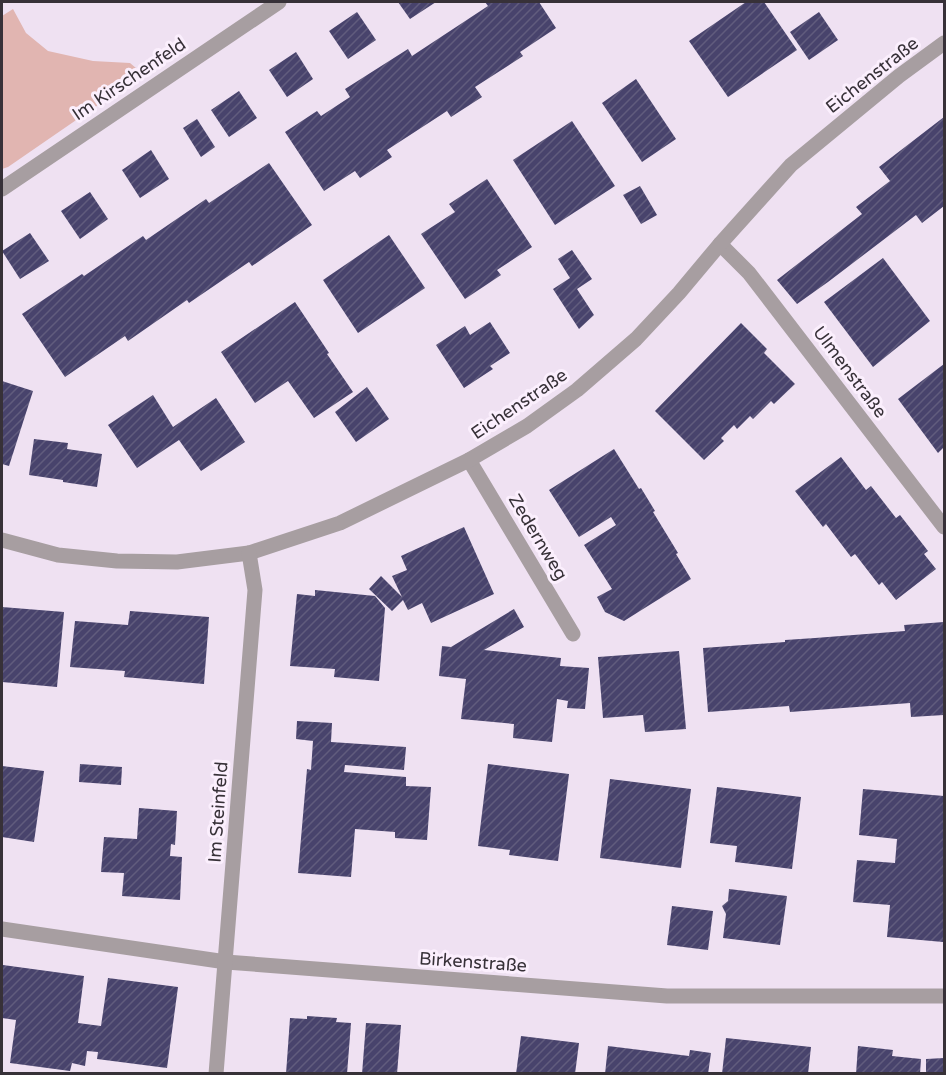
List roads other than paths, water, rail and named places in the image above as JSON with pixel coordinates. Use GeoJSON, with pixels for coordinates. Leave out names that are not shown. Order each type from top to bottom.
{"type":"FeatureCollection","features":[{"type":"Feature","properties":{"kind":"street","name":"Im Kirschenfeld"},"geometry":{"type":"LineString","coordinates":[[2,189],[279,2]]}},
{"type":"Feature","properties":{"kind":"street","name":"Eichenstraße"},"geometry":{"type":"LineString","coordinates":[[2,540],[58,555],[117,561],[177,562],[249,553],[340,523],[469,460],[527,426],[577,390],[636,339],[791,165],[899,76],[945,43]]}},
{"type":"Feature","properties":{"kind":"street","name":"Ulmenstraße"},"geometry":{"type":"LineString","coordinates":[[720,244],[749,273],[945,528]]}},
{"type":"Feature","properties":{"kind":"street","name":"Zedernweg"},"geometry":{"type":"LineString","coordinates":[[469,460],[573,634]]}},
{"type":"Feature","properties":{"kind":"street","name":"Im Steinfeld"},"geometry":{"type":"LineString","coordinates":[[216,1074],[255,590],[249,553]]}},
{"type":"Feature","properties":{"kind":"street","name":"Birkenstraße"},"geometry":{"type":"LineString","coordinates":[[2,929],[226,962],[667,996],[945,996]]}}]}
